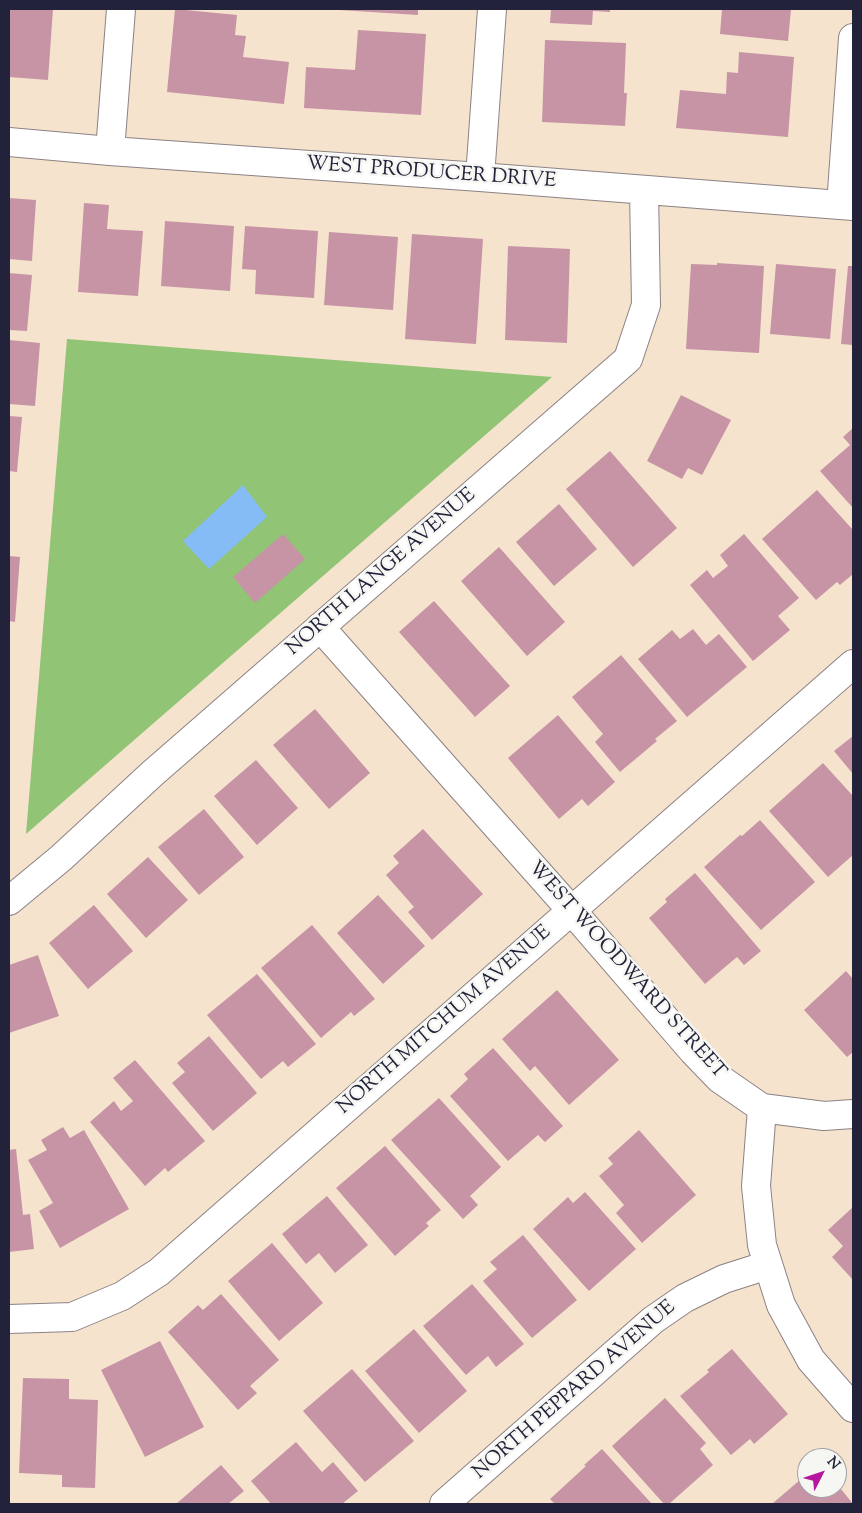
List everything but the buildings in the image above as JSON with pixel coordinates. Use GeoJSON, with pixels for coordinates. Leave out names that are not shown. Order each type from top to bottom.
{"type":"FeatureCollection","features":[{"type":"Feature","properties":{"kind":"street"},"geometry":{"type":"LineString","coordinates":[[110,151],[121,9]]}},
{"type":"Feature","properties":{"kind":"street"},"geometry":{"type":"LineString","coordinates":[[480,177],[492,9]]}},
{"type":"Feature","properties":{"kind":"street"},"geometry":{"type":"LineString","coordinates":[[847,205],[853,38]]}},
{"type":"Feature","properties":{"kind":"street","name":"WEST PRODUCER DRIVE"},"geometry":{"type":"LineString","coordinates":[[9,142],[847,205]]}},
{"type":"Feature","properties":{"kind":"street","name":"NORTH LANGE AVENUE"},"geometry":{"type":"LineString","coordinates":[[9,901],[628,358],[646,305],[644,190]]}},
{"type":"Feature","properties":{"kind":"street","name":"WEST WOODWARD STREET"},"geometry":{"type":"LineString","coordinates":[[320,627],[693,1050],[720,1079],[762,1108]]}},
{"type":"Feature","properties":{"kind":"street","name":"NORTH MITCHUM AVENUE"},"geometry":{"type":"LineString","coordinates":[[9,1319],[72,1317],[122,1296],[159,1272],[853,664]]}},
{"type":"Feature","properties":{"kind":"street"},"geometry":{"type":"LineString","coordinates":[[853,1114],[824,1116],[762,1108],[756,1186],[762,1245],[780,1305],[811,1360],[853,1408]]}},
{"type":"Feature","properties":{"kind":"street","name":"NORTH PEPPARD AVENUE"},"geometry":{"type":"LineString","coordinates":[[444,1504],[653,1320],[685,1298],[724,1279],[768,1265]]}},
{"type":"Feature","properties":{"kind":"green space"},"geometry":{"type":"Polygon","coordinates":[[[67,339],[552,377],[26,834],[67,339]]]}},
{"type":"Feature","properties":{"kind":"water"},"geometry":{"type":"Polygon","coordinates":[[[243,485],[267,517],[209,569],[183,541],[243,485]]]}}]}
